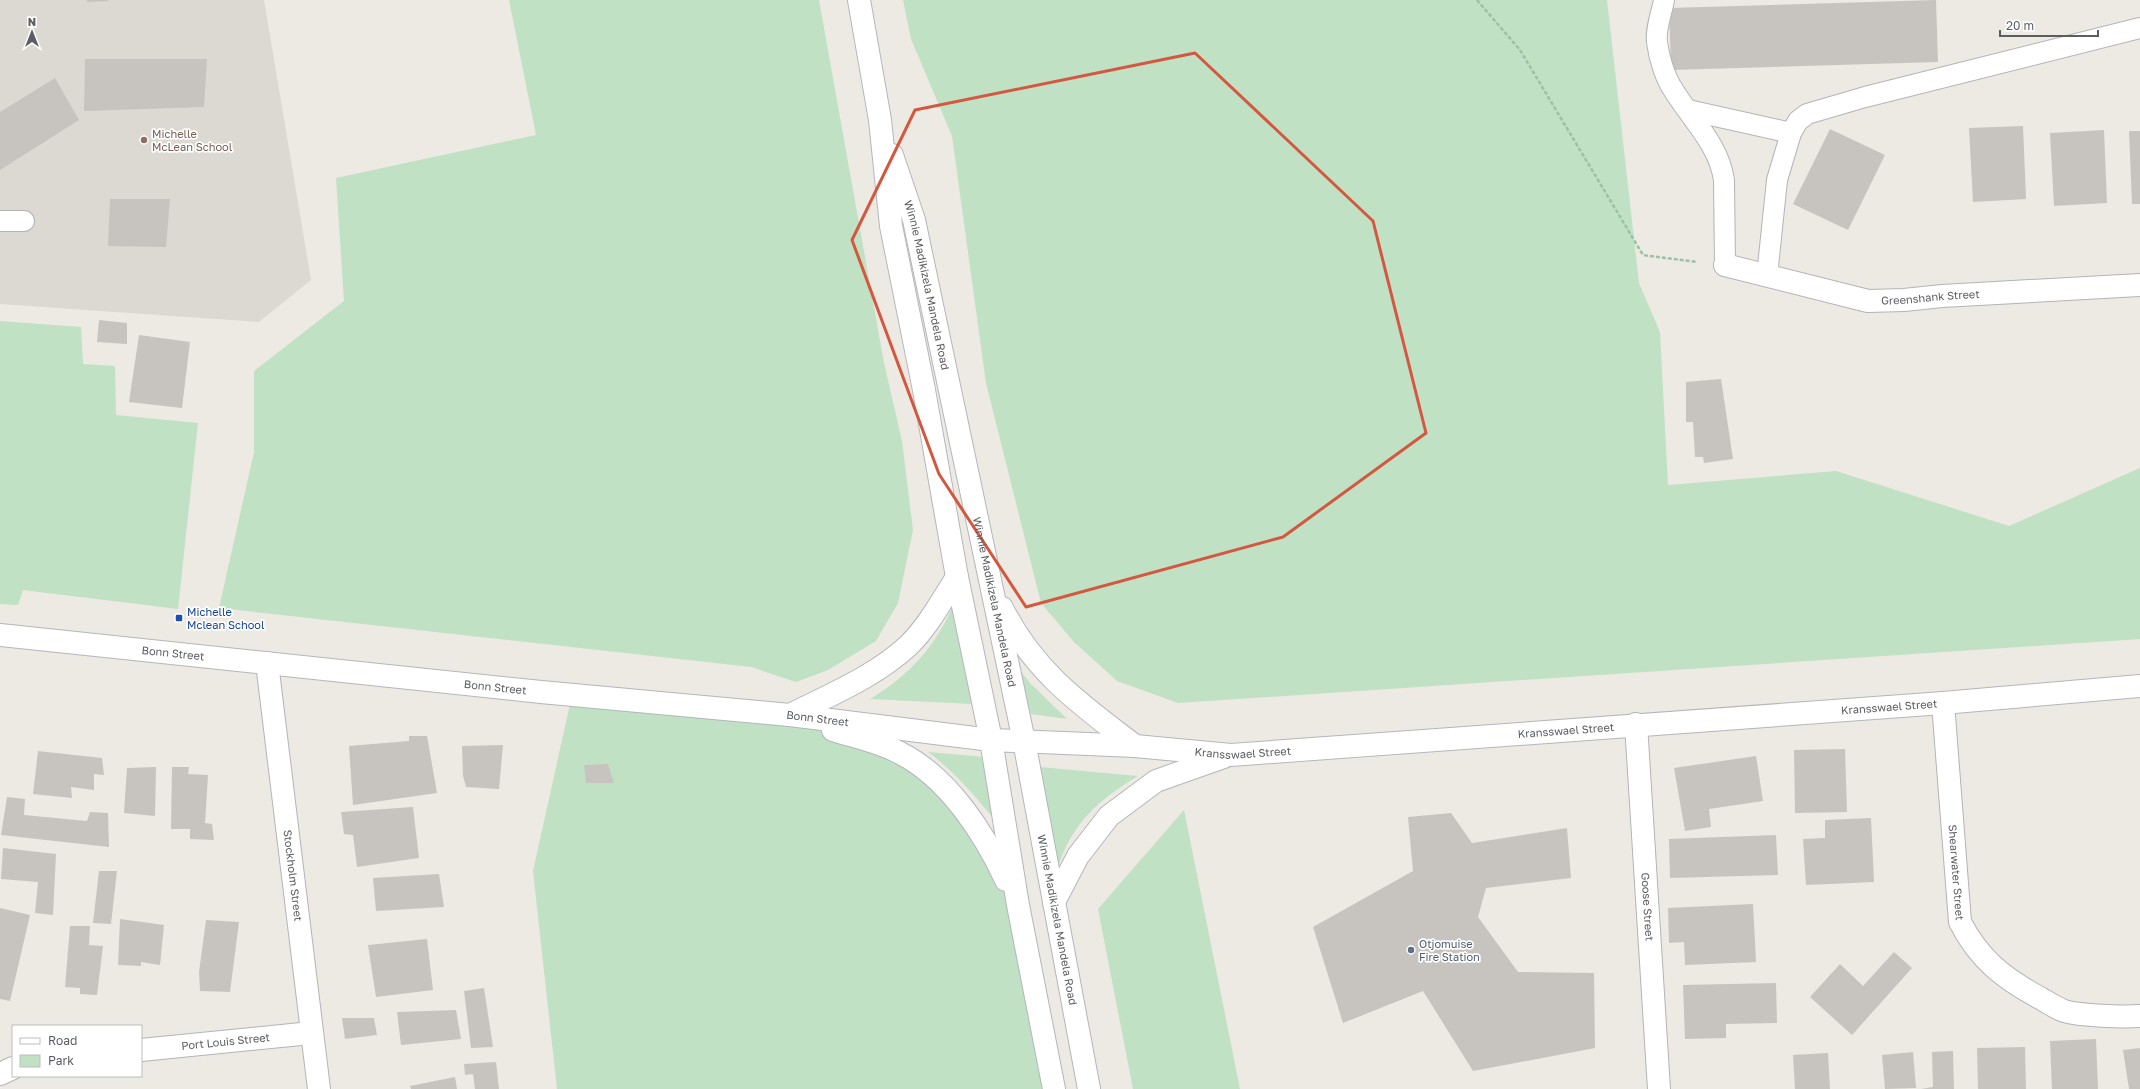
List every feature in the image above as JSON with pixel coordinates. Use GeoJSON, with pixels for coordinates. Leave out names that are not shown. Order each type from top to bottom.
{"type":"FeatureCollection","features":[{"type":"Feature","properties":{"kind":"street","name":"Winnie Madikizela Mandela Road"},"geometry":{"type":"LineString","coordinates":[[859,0],[880,120],[891,226],[924,390],[957,577],[991,740],[1018,905],[1054,1089]]}},
{"type":"Feature","properties":{"kind":"street","name":"Winnie Madikizela Mandela Road"},"geometry":{"type":"LineString","coordinates":[[880,120],[914,220],[1024,741],[1089,1089]]}},
{"type":"Feature","properties":{"kind":"street","name":"Greenshank Street"},"geometry":{"type":"LineString","coordinates":[[1725,265],[1868,301],[1904,300],[1942,296],[2140,284]]}},
{"type":"Feature","properties":{"kind":"street"},"geometry":{"type":"LineString","coordinates":[[790,715],[877,669],[908,645],[925,626],[957,577]]}},
{"type":"Feature","properties":{"kind":"street"},"geometry":{"type":"LineString","coordinates":[[991,585],[1008,620],[1033,657],[1052,680],[1135,746]]}},
{"type":"Feature","properties":{"kind":"street","name":"Bonn Street"},"geometry":{"type":"LineString","coordinates":[[0,635],[541,692],[790,715],[991,740]]}},
{"type":"Feature","properties":{"kind":"street","name":"Stockholm Street"},"geometry":{"type":"LineString","coordinates":[[267,663],[319,1089]]}},
{"type":"Feature","properties":{"kind":"street","name":"Kransswael Street"},"geometry":{"type":"LineString","coordinates":[[991,740],[1135,746],[1231,755],[2140,686]]}},
{"type":"Feature","properties":{"kind":"street","name":"Shearwater Street"},"geometry":{"type":"LineString","coordinates":[[1943,702],[1960,922],[1970,942],[1990,965],[2018,986],[2064,1011],[2124,1017],[2140,1016]]}},
{"type":"Feature","properties":{"kind":"street"},"geometry":{"type":"LineString","coordinates":[[790,715],[899,752],[927,770],[951,792],[997,859],[1018,905]]}},
{"type":"Feature","properties":{"kind":"street","name":"Goose Street"},"geometry":{"type":"LineString","coordinates":[[1636,724],[1659,1089]]}},
{"type":"Feature","properties":{"kind":"street"},"geometry":{"type":"LineString","coordinates":[[1054,902],[1078,856],[1109,816],[1156,781],[1231,755]]}},
{"type":"Feature","properties":{"kind":"street","name":"Port Louis Street"},"geometry":{"type":"LineString","coordinates":[[142,1050],[311,1033]]}},
{"type":"Feature","properties":{"kind":"street"},"geometry":{"type":"LineString","coordinates":[[0,1074],[12,1068]]}},
{"type":"Feature","properties":{"kind":"lane"},"geometry":{"type":"LineString","coordinates":[[1664,0],[1656,40],[1663,67],[1673,90],[1714,149],[1722,167],[1724,180],[1725,265]]}},
{"type":"Feature","properties":{"kind":"lane"},"geometry":{"type":"LineString","coordinates":[[1767,276],[1777,180],[1791,133],[1798,121],[1806,114],[1865,97],[2140,28]]}},
{"type":"Feature","properties":{"kind":"lane"},"geometry":{"type":"LineString","coordinates":[[1688,110],[1791,133]]}},
{"type":"Feature","properties":{"kind":"lane"},"geometry":{"type":"LineString","coordinates":[[0,221],[24,221]]}},
{"type":"Feature","properties":{"kind":"path"},"geometry":{"type":"LineString","coordinates":[[1477,0],[1520,50],[1643,255],[1725,265]]}},
{"type":"Feature","properties":{"kind":"highlighted area"},"geometry":{"type":"Polygon","coordinates":[[[1195,53],[1373,221],[1426,433],[1283,537],[1026,607],[939,474],[852,240],[915,110],[1195,53]]]}},
{"type":"Feature","properties":{"kind":"shaded area","name":"Michelle McLean School"},"geometry":{"type":"Polygon","coordinates":[[[0,0],[264,0],[311,280],[259,322],[0,304],[0,0]]]}},
{"type":"Feature","properties":{"kind":"green space"},"geometry":{"type":"Polygon","coordinates":[[[509,0],[819,0],[884,363],[902,441],[913,530],[898,603],[876,641],[828,670],[796,682],[751,667],[219,608],[254,452],[254,371],[344,301],[336,178],[536,135],[509,0]]]}},
{"type":"Feature","properties":{"kind":"green space"},"geometry":{"type":"Polygon","coordinates":[[[903,0],[1607,0],[1639,283],[1660,332],[1668,485],[1836,471],[2009,526],[2140,468],[2140,639],[1178,703],[1117,681],[1074,642],[1041,603],[986,383],[952,136],[911,39],[903,0]]]}},
{"type":"Feature","properties":{"kind":"green space"},"geometry":{"type":"Polygon","coordinates":[[[0,321],[81,327],[83,364],[115,366],[116,415],[198,423],[178,609],[23,590],[18,605],[0,604],[0,321]]]}},
{"type":"Feature","properties":{"kind":"green space"},"geometry":{"type":"Polygon","coordinates":[[[954,603],[973,704],[870,699],[897,680],[920,658],[939,632],[954,603]]]}},
{"type":"Feature","properties":{"kind":"green space"},"geometry":{"type":"Polygon","coordinates":[[[1016,666],[1031,684],[1067,719],[1031,714],[1016,666]]]}},
{"type":"Feature","properties":{"kind":"green space"},"geometry":{"type":"Polygon","coordinates":[[[572,695],[790,715],[927,770],[1018,905],[1054,1089],[557,1089],[533,871],[572,695]]]}},
{"type":"Feature","properties":{"kind":"green space"},"geometry":{"type":"Polygon","coordinates":[[[928,752],[985,757],[997,823],[956,776],[928,752]]]}},
{"type":"Feature","properties":{"kind":"green space"},"geometry":{"type":"Polygon","coordinates":[[[1040,767],[1138,776],[1110,794],[1098,804],[1078,826],[1070,839],[1057,870],[1040,767]]]}},
{"type":"Feature","properties":{"kind":"green space"},"geometry":{"type":"Polygon","coordinates":[[[1184,810],[1240,1089],[1133,1089],[1098,909],[1184,810]]]}},
{"type":"Feature","properties":{"kind":"building"},"geometry":{"type":"Polygon","coordinates":[[[87,0],[108,0],[108,1],[87,2],[87,0]]]}},
{"type":"Feature","properties":{"kind":"building"},"geometry":{"type":"Polygon","coordinates":[[[1936,0],[1938,62],[1671,70],[1669,8],[1936,0]]]}},
{"type":"Feature","properties":{"kind":"building"},"geometry":{"type":"Polygon","coordinates":[[[85,59],[207,59],[204,107],[84,111],[85,59]]]}},
{"type":"Feature","properties":{"kind":"building"},"geometry":{"type":"Polygon","coordinates":[[[55,78],[79,120],[0,170],[0,112],[55,78]]]}},
{"type":"Feature","properties":{"kind":"building"},"geometry":{"type":"Polygon","coordinates":[[[2023,126],[2026,199],[1973,202],[1969,128],[2023,126]]]}},
{"type":"Feature","properties":{"kind":"building"},"geometry":{"type":"Polygon","coordinates":[[[1830,129],[1885,155],[1848,230],[1793,204],[1830,129]]]}},
{"type":"Feature","properties":{"kind":"building"},"geometry":{"type":"Polygon","coordinates":[[[2104,130],[2107,203],[2054,206],[2050,133],[2104,130]]]}},
{"type":"Feature","properties":{"kind":"building"},"geometry":{"type":"Polygon","coordinates":[[[2129,131],[2140,131],[2140,204],[2132,204],[2129,131]]]}},
{"type":"Feature","properties":{"kind":"building"},"geometry":{"type":"Polygon","coordinates":[[[110,199],[170,199],[166,247],[108,246],[110,199]]]}},
{"type":"Feature","properties":{"kind":"building"},"geometry":{"type":"Polygon","coordinates":[[[99,320],[127,323],[127,344],[97,342],[99,320]]]}},
{"type":"Feature","properties":{"kind":"building"},"geometry":{"type":"Polygon","coordinates":[[[139,335],[190,342],[182,408],[129,402],[139,335]]]}},
{"type":"Feature","properties":{"kind":"building"},"geometry":{"type":"Polygon","coordinates":[[[1721,379],[1733,459],[1704,463],[1703,457],[1695,457],[1693,422],[1686,422],[1686,382],[1721,379]]]}},
{"type":"Feature","properties":{"kind":"building"},"geometry":{"type":"Polygon","coordinates":[[[409,736],[427,736],[437,793],[353,805],[349,746],[409,741],[409,736]]]}},
{"type":"Feature","properties":{"kind":"building"},"geometry":{"type":"Polygon","coordinates":[[[503,745],[499,789],[466,787],[463,776],[462,746],[503,745]]]}},
{"type":"Feature","properties":{"kind":"building"},"geometry":{"type":"Polygon","coordinates":[[[1845,749],[1847,812],[1795,813],[1794,750],[1845,749]]]}},
{"type":"Feature","properties":{"kind":"building"},"geometry":{"type":"Polygon","coordinates":[[[38,751],[102,758],[104,775],[94,774],[94,790],[71,787],[72,798],[33,794],[38,751]]]}},
{"type":"Feature","properties":{"kind":"building"},"geometry":{"type":"Polygon","coordinates":[[[1756,756],[1763,801],[1709,809],[1711,827],[1685,831],[1674,768],[1756,756]]]}},
{"type":"Feature","properties":{"kind":"building"},"geometry":{"type":"Polygon","coordinates":[[[608,764],[614,783],[586,783],[584,765],[608,764]]]}},
{"type":"Feature","properties":{"kind":"building"},"geometry":{"type":"Polygon","coordinates":[[[156,767],[155,816],[124,813],[127,768],[156,767]]]}},
{"type":"Feature","properties":{"kind":"building"},"geometry":{"type":"Polygon","coordinates":[[[172,767],[189,767],[188,774],[208,775],[205,823],[212,824],[214,840],[190,839],[190,829],[171,829],[172,767]]]}},
{"type":"Feature","properties":{"kind":"building"},"geometry":{"type":"Polygon","coordinates":[[[7,797],[25,799],[24,815],[87,821],[90,812],[108,813],[109,847],[1,835],[7,797]]]}},
{"type":"Feature","properties":{"kind":"building"},"geometry":{"type":"Polygon","coordinates":[[[413,807],[419,858],[357,867],[353,835],[344,834],[341,812],[413,807]]]}},
{"type":"Feature","properties":{"kind":"building","name":"Otjomuise Fire Station"},"geometry":{"type":"Polygon","coordinates":[[[1451,813],[1472,843],[1567,828],[1571,878],[1486,888],[1478,917],[1518,972],[1594,973],[1595,1048],[1473,1071],[1423,991],[1343,1023],[1313,927],[1413,871],[1408,817],[1451,813]]]}},
{"type":"Feature","properties":{"kind":"building"},"geometry":{"type":"Polygon","coordinates":[[[1871,818],[1874,882],[1806,885],[1803,839],[1825,838],[1825,820],[1871,818]]]}},
{"type":"Feature","properties":{"kind":"building"},"geometry":{"type":"Polygon","coordinates":[[[1776,835],[1778,875],[1670,878],[1669,839],[1776,835]]]}},
{"type":"Feature","properties":{"kind":"building"},"geometry":{"type":"Polygon","coordinates":[[[3,848],[56,854],[53,915],[35,913],[38,882],[1,879],[3,848]]]}},
{"type":"Feature","properties":{"kind":"building"},"geometry":{"type":"Polygon","coordinates":[[[99,871],[117,871],[111,924],[93,923],[99,871]]]}},
{"type":"Feature","properties":{"kind":"building"},"geometry":{"type":"Polygon","coordinates":[[[439,874],[444,907],[376,911],[373,878],[439,874]]]}},
{"type":"Feature","properties":{"kind":"building"},"geometry":{"type":"Polygon","coordinates":[[[1753,904],[1756,962],[1685,965],[1684,942],[1669,943],[1668,908],[1753,904]]]}},
{"type":"Feature","properties":{"kind":"building"},"geometry":{"type":"Polygon","coordinates":[[[0,908],[30,915],[10,1001],[0,999],[0,908]]]}},
{"type":"Feature","properties":{"kind":"building"},"geometry":{"type":"Polygon","coordinates":[[[120,919],[164,925],[160,965],[141,962],[141,966],[118,965],[120,919]]]}},
{"type":"Feature","properties":{"kind":"building"},"geometry":{"type":"Polygon","coordinates":[[[206,920],[239,922],[230,992],[200,991],[199,972],[206,920]]]}},
{"type":"Feature","properties":{"kind":"building"},"geometry":{"type":"Polygon","coordinates":[[[70,926],[90,926],[89,945],[103,946],[97,995],[80,994],[80,988],[65,987],[70,926]]]}},
{"type":"Feature","properties":{"kind":"building"},"geometry":{"type":"Polygon","coordinates":[[[427,939],[433,990],[376,997],[368,945],[427,939]]]}},
{"type":"Feature","properties":{"kind":"building"},"geometry":{"type":"Polygon","coordinates":[[[1894,952],[1912,968],[1852,1035],[1810,997],[1840,964],[1863,986],[1894,952]]]}},
{"type":"Feature","properties":{"kind":"building"},"geometry":{"type":"Polygon","coordinates":[[[1776,983],[1777,1023],[1726,1024],[1726,1038],[1685,1039],[1683,985],[1776,983]]]}},
{"type":"Feature","properties":{"kind":"building"},"geometry":{"type":"Polygon","coordinates":[[[484,988],[493,1047],[471,1048],[464,991],[484,988]]]}},
{"type":"Feature","properties":{"kind":"building"},"geometry":{"type":"Polygon","coordinates":[[[456,1010],[461,1039],[401,1045],[397,1012],[456,1010]]]}},
{"type":"Feature","properties":{"kind":"building"},"geometry":{"type":"Polygon","coordinates":[[[342,1018],[374,1018],[377,1035],[345,1039],[342,1018]]]}},
{"type":"Feature","properties":{"kind":"building"},"geometry":{"type":"Polygon","coordinates":[[[2096,1039],[2098,1089],[2052,1089],[2050,1041],[2096,1039]]]}},
{"type":"Feature","properties":{"kind":"building"},"geometry":{"type":"Polygon","coordinates":[[[2025,1047],[2026,1089],[1978,1089],[1977,1048],[2025,1047]]]}},
{"type":"Feature","properties":{"kind":"building"},"geometry":{"type":"Polygon","coordinates":[[[2140,1048],[2140,1089],[2129,1089],[2123,1050],[2140,1048]]]}},
{"type":"Feature","properties":{"kind":"building"},"geometry":{"type":"Polygon","coordinates":[[[1953,1051],[1954,1089],[1921,1089],[1933,1087],[1932,1052],[1953,1051]]]}},
{"type":"Feature","properties":{"kind":"building"},"geometry":{"type":"Polygon","coordinates":[[[1913,1052],[1916,1088],[1885,1089],[1882,1055],[1913,1052]]]}},
{"type":"Feature","properties":{"kind":"building"},"geometry":{"type":"Polygon","coordinates":[[[1828,1053],[1830,1089],[1795,1089],[1793,1055],[1828,1053]]]}},
{"type":"Feature","properties":{"kind":"building"},"geometry":{"type":"Polygon","coordinates":[[[496,1062],[499,1089],[475,1089],[473,1074],[465,1075],[464,1064],[496,1062]]]}},
{"type":"Feature","properties":{"kind":"building"},"geometry":{"type":"Polygon","coordinates":[[[455,1077],[457,1089],[411,1089],[410,1086],[455,1077]]]}},
{"type":"Feature","properties":{"kind":"place","name":"Michelle McLean School"},"geometry":{"type":"Point","coordinates":[144,140]}},
{"type":"Feature","properties":{"kind":"place","name":"Michelle Mclean School"},"geometry":{"type":"Point","coordinates":[179,618]}},
{"type":"Feature","properties":{"kind":"place","name":"Otjomuise Fire Station"},"geometry":{"type":"Point","coordinates":[1411,950]}}]}
